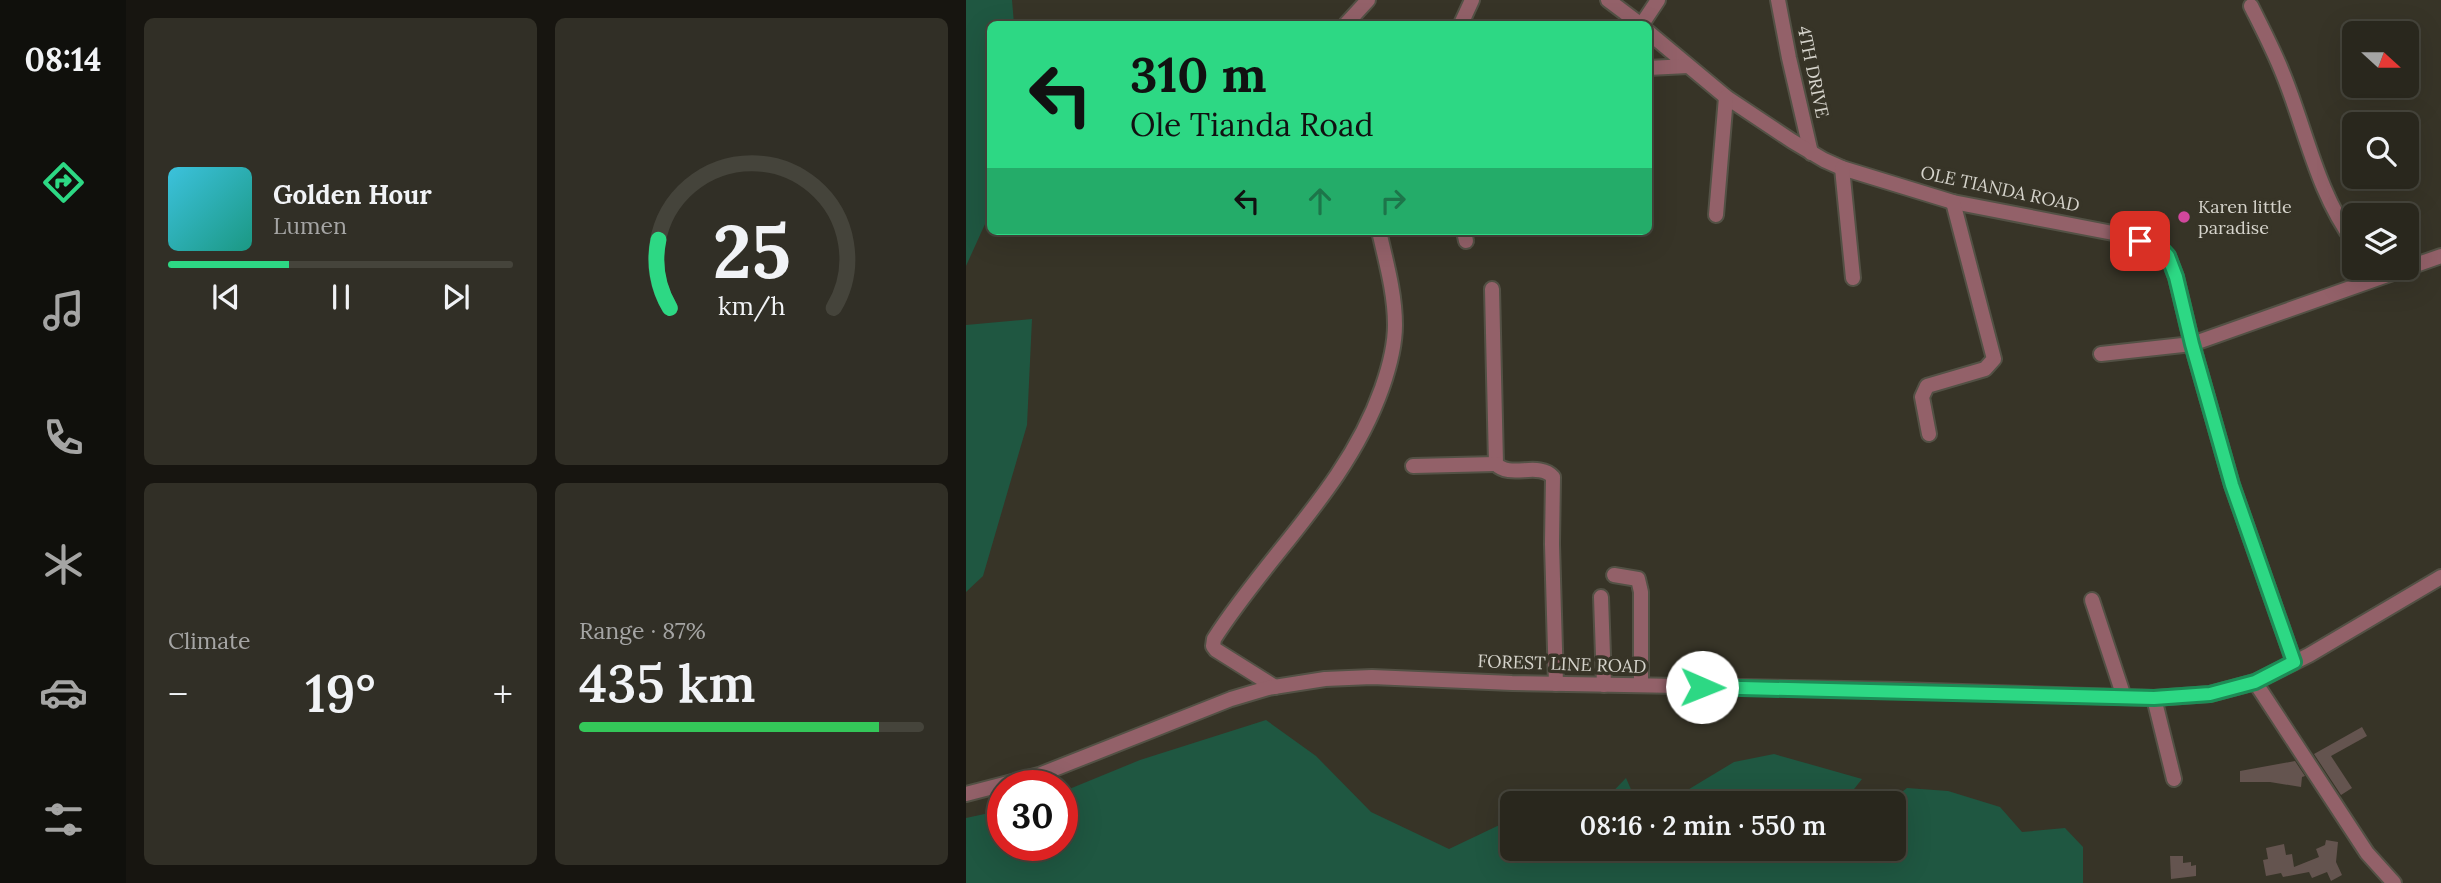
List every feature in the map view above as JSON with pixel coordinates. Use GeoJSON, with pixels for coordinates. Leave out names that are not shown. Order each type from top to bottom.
{"type":"FeatureCollection","features":[{"type":"Feature","properties":{"kind":"street"},"geometry":{"type":"LineString","coordinates":[[1349,21],[1368,0]]}},
{"type":"Feature","properties":{"kind":"street"},"geometry":{"type":"LineString","coordinates":[[1462,21],[1472,0]]}},
{"type":"Feature","properties":{"kind":"street"},"geometry":{"type":"LineString","coordinates":[[1608,0],[1637,21]]}},
{"type":"Feature","properties":{"kind":"street"},"geometry":{"type":"LineString","coordinates":[[1643,21],[1658,0]]}},
{"type":"Feature","properties":{"kind":"street","name":"4TH DRIVE"},"geometry":{"type":"LineString","coordinates":[[1778,0],[1811,153]]}},
{"type":"Feature","properties":{"kind":"street"},"geometry":{"type":"LineString","coordinates":[[2251,6],[2283,73],[2307,147],[2342,225]]}},
{"type":"Feature","properties":{"kind":"street","name":"OLE TIANDA ROAD"},"geometry":{"type":"LineString","coordinates":[[1652,35],[1726,97],[1811,153],[1842,168],[1953,202],[2118,234],[2160,247],[2168,256],[2176,277],[2232,485],[2294,662]]}},
{"type":"Feature","properties":{"kind":"street"},"geometry":{"type":"LineString","coordinates":[[1652,68],[1688,66]]}},
{"type":"Feature","properties":{"kind":"street"},"geometry":{"type":"LineString","coordinates":[[1716,215],[1726,97]]}},
{"type":"Feature","properties":{"kind":"street"},"geometry":{"type":"LineString","coordinates":[[1842,168],[1853,278]]}},
{"type":"Feature","properties":{"kind":"street"},"geometry":{"type":"LineString","coordinates":[[1929,434],[1922,397],[1927,386],[1985,369],[1994,359],[1953,202]]}},
{"type":"Feature","properties":{"kind":"street"},"geometry":{"type":"LineString","coordinates":[[1275,687],[1216,650],[1213,646],[1214,639],[1346,463],[1363,435],[1378,400],[1388,369],[1395,327],[1393,292],[1381,235]]}},
{"type":"Feature","properties":{"kind":"street"},"geometry":{"type":"LineString","coordinates":[[2419,262],[2441,257]]}},
{"type":"Feature","properties":{"kind":"street"},"geometry":{"type":"LineString","coordinates":[[2101,354],[2192,344],[2361,280]]}},
{"type":"Feature","properties":{"kind":"street"},"geometry":{"type":"LineString","coordinates":[[1492,289],[1496,464]]}},
{"type":"Feature","properties":{"kind":"street"},"geometry":{"type":"LineString","coordinates":[[1413,466],[1496,464],[1502,469],[1544,471],[1553,477],[1556,684]]}},
{"type":"Feature","properties":{"kind":"street"},"geometry":{"type":"LineString","coordinates":[[1614,575],[1638,579],[1641,592],[1641,685]]}},
{"type":"Feature","properties":{"kind":"street","name":"FOREST LINE ROAD"},"geometry":{"type":"LineString","coordinates":[[966,794],[1040,775],[1231,699],[1275,687],[1325,679],[1372,677],[2154,698],[2210,694],[2255,682],[2441,577]]}},
{"type":"Feature","properties":{"kind":"street"},"geometry":{"type":"LineString","coordinates":[[1601,597],[1604,685]]}},
{"type":"Feature","properties":{"kind":"street"},"geometry":{"type":"LineString","coordinates":[[2092,600],[2124,697]]}},
{"type":"Feature","properties":{"kind":"street"},"geometry":{"type":"LineString","coordinates":[[2255,682],[2367,853],[2394,883]]}},
{"type":"Feature","properties":{"kind":"street"},"geometry":{"type":"LineString","coordinates":[[2154,698],[2174,779]]}},
{"type":"Feature","properties":{"kind":"green space"},"geometry":{"type":"Polygon","coordinates":[[[966,0],[1012,0],[1014,21],[987,21],[987,220],[966,266],[966,0]]]}},
{"type":"Feature","properties":{"kind":"green space"},"geometry":{"type":"Polygon","coordinates":[[[1032,319],[1027,425],[983,576],[966,592],[966,325],[1032,319]]]}},
{"type":"Feature","properties":{"kind":"green space"},"geometry":{"type":"Polygon","coordinates":[[[1266,720],[1316,756],[1371,812],[1449,849],[1500,825],[1500,861],[1906,861],[1906,791],[1903,791],[1907,788],[1948,791],[2000,807],[2022,832],[2065,828],[2083,847],[2083,883],[966,883],[966,818],[987,813],[987,861],[1078,861],[1078,785],[1140,760],[1266,720]]]}},
{"type":"Feature","properties":{"kind":"green space"},"geometry":{"type":"Polygon","coordinates":[[[1774,754],[1862,779],[1852,791],[1686,791],[1734,762],[1774,754]]]}},
{"type":"Feature","properties":{"kind":"green space"},"geometry":{"type":"Polygon","coordinates":[[[1626,778],[1632,791],[1614,791],[1626,778]]]}},
{"type":"Feature","properties":{"kind":"building"},"geometry":{"type":"Polygon","coordinates":[[[2362,727],[2367,736],[2331,756],[2352,788],[2341,795],[2314,754],[2362,727]]]}},
{"type":"Feature","properties":{"kind":"building"},"geometry":{"type":"Polygon","coordinates":[[[2295,761],[2305,776],[2302,777],[2301,787],[2270,782],[2240,782],[2240,771],[2295,761]]]}},
{"type":"Feature","properties":{"kind":"building"},"geometry":{"type":"Polygon","coordinates":[[[2326,840],[2338,842],[2336,862],[2342,875],[2331,881],[2327,872],[2312,878],[2309,872],[2283,877],[2281,873],[2266,876],[2263,860],[2268,859],[2266,848],[2284,844],[2286,855],[2292,854],[2294,867],[2319,857],[2316,849],[2325,845],[2326,840]]]}},
{"type":"Feature","properties":{"kind":"building"},"geometry":{"type":"Polygon","coordinates":[[[2170,856],[2183,856],[2183,863],[2191,862],[2191,866],[2196,865],[2196,876],[2171,879],[2170,856]]]}},
{"type":"Feature","properties":{"kind":"place","name":"Karen little paradise"},"geometry":{"type":"Point","coordinates":[2184,217]}},
{"type":"Feature","properties":{"kind":"route"},"geometry":{"type":"LineString","coordinates":[[1702,687],[2154,698],[2210,694],[2255,682],[2294,662],[2232,485],[2176,277],[2168,256],[2160,247],[2140,241]]}}]}
